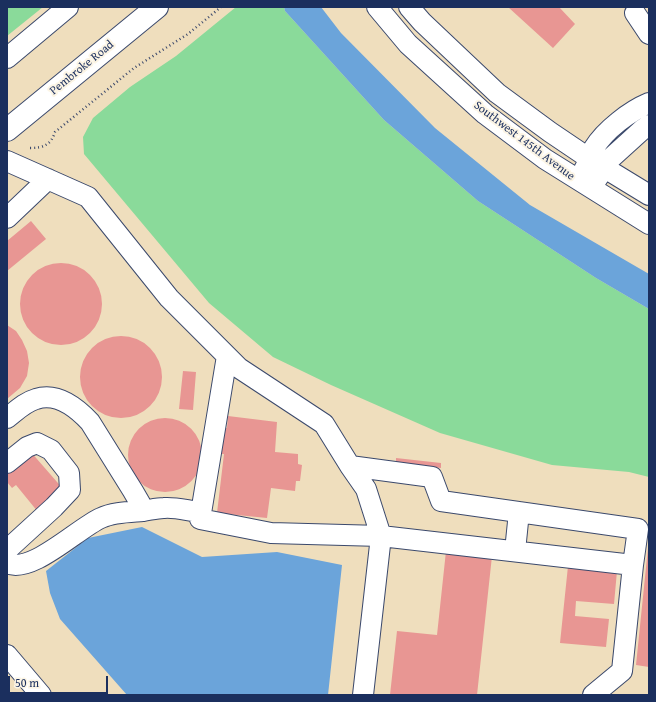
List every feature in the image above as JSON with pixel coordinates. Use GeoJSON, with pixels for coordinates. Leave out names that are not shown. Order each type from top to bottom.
{"type":"FeatureCollection","features":[{"type":"Feature","properties":{"kind":"main road","name":"Pembroke Road"},"geometry":{"type":"LineString","coordinates":[[7,130],[157,7]]}},
{"type":"Feature","properties":{"kind":"street"},"geometry":{"type":"LineString","coordinates":[[7,58],[68,7]]}},
{"type":"Feature","properties":{"kind":"street","name":"Southwest 145th Avenue"},"geometry":{"type":"LineString","coordinates":[[378,7],[408,44],[485,114],[545,159],[584,185],[649,224]]}},
{"type":"Feature","properties":{"kind":"street","name":"Southwest 145th Avenue"},"geometry":{"type":"LineString","coordinates":[[409,7],[422,22],[497,93],[597,164],[649,195]]}},
{"type":"Feature","properties":{"kind":"street"},"geometry":{"type":"LineString","coordinates":[[635,13],[649,34]]}},
{"type":"Feature","properties":{"kind":"street"},"geometry":{"type":"LineString","coordinates":[[597,164],[594,148],[602,138],[619,121],[641,106],[649,103]]}},
{"type":"Feature","properties":{"kind":"street"},"geometry":{"type":"LineString","coordinates":[[584,185],[597,164],[611,158],[642,129],[649,126]]}},
{"type":"Feature","properties":{"kind":"street"},"geometry":{"type":"LineString","coordinates":[[7,161],[88,197],[169,298],[239,368],[324,424],[366,489],[381,536],[363,695]]}},
{"type":"Feature","properties":{"kind":"street"},"geometry":{"type":"LineString","coordinates":[[7,218],[48,179]]}},
{"type":"Feature","properties":{"kind":"street"},"geometry":{"type":"LineString","coordinates":[[227,356],[200,519],[271,533],[381,536],[633,565]]}},
{"type":"Feature","properties":{"kind":"street"},"geometry":{"type":"LineString","coordinates":[[7,418],[20,407],[36,399],[50,398],[67,402],[90,422],[144,510]]}},
{"type":"Feature","properties":{"kind":"street"},"geometry":{"type":"LineString","coordinates":[[7,463],[26,447],[37,443],[51,450],[69,473],[70,490],[54,507],[7,550]]}},
{"type":"Feature","properties":{"kind":"street"},"geometry":{"type":"LineString","coordinates":[[350,466],[432,477],[441,502],[638,529],[622,671],[593,695]]}},
{"type":"Feature","properties":{"kind":"street"},"geometry":{"type":"LineString","coordinates":[[7,563],[12,565],[24,564],[45,555],[79,531],[101,518],[144,510],[165,508],[201,512]]}},
{"type":"Feature","properties":{"kind":"street"},"geometry":{"type":"LineString","coordinates":[[515,552],[518,512]]}},
{"type":"Feature","properties":{"kind":"street"},"geometry":{"type":"LineString","coordinates":[[9,657],[41,695]]}},
{"type":"Feature","properties":{"kind":"path"},"geometry":{"type":"LineString","coordinates":[[30,148],[41,148],[53,140],[55,132],[134,68],[188,34],[221,7]]}},
{"type":"Feature","properties":{"kind":"green space"},"geometry":{"type":"Polygon","coordinates":[[[7,7],[43,7],[7,36],[7,7]]]}},
{"type":"Feature","properties":{"kind":"green space"},"geometry":{"type":"Polygon","coordinates":[[[236,7],[284,7],[285,11],[384,120],[478,201],[596,278],[649,309],[649,477],[629,472],[552,465],[440,433],[331,385],[273,357],[209,303],[84,154],[83,137],[93,118],[130,87],[176,56],[236,7]]]}},
{"type":"Feature","properties":{"kind":"water"},"geometry":{"type":"Polygon","coordinates":[[[284,7],[321,7],[341,33],[435,128],[530,205],[649,274],[649,309],[596,278],[478,201],[384,120],[285,11],[284,7]]]}},
{"type":"Feature","properties":{"kind":"water"},"geometry":{"type":"Polygon","coordinates":[[[142,527],[202,557],[277,552],[342,565],[328,695],[127,695],[60,619],[50,593],[46,571],[88,538],[142,527]]]}},
{"type":"Feature","properties":{"kind":"building"},"geometry":{"type":"Polygon","coordinates":[[[508,7],[559,7],[575,24],[553,48],[508,7]]]}},
{"type":"Feature","properties":{"kind":"building"},"geometry":{"type":"Polygon","coordinates":[[[31,221],[46,239],[7,271],[7,241],[31,221]]]}},
{"type":"Feature","properties":{"kind":"building"},"geometry":{"type":"Polygon","coordinates":[[[53,263],[69,263],[84,270],[95,281],[102,296],[102,312],[99,320],[90,333],[77,342],[69,345],[53,345],[38,338],[27,327],[20,312],[20,296],[27,281],[38,270],[53,263]]]}},
{"type":"Feature","properties":{"kind":"building"},"geometry":{"type":"Polygon","coordinates":[[[7,325],[16,331],[22,340],[27,351],[29,363],[27,376],[20,388],[7,399],[7,325]]]}},
{"type":"Feature","properties":{"kind":"building"},"geometry":{"type":"Polygon","coordinates":[[[113,336],[129,336],[144,343],[155,354],[162,369],[162,385],[159,393],[150,406],[137,415],[129,418],[113,418],[98,411],[87,400],[80,385],[80,369],[87,354],[98,343],[113,336]]]}},
{"type":"Feature","properties":{"kind":"building"},"geometry":{"type":"Polygon","coordinates":[[[183,371],[196,372],[193,410],[179,409],[183,371]]]}},
{"type":"Feature","properties":{"kind":"building"},"geometry":{"type":"Polygon","coordinates":[[[228,416],[277,422],[275,452],[298,454],[298,464],[302,465],[300,481],[296,481],[295,491],[271,488],[267,518],[217,513],[224,454],[215,454],[219,427],[227,428],[228,416]]]}},
{"type":"Feature","properties":{"kind":"building"},"geometry":{"type":"Polygon","coordinates":[[[165,418],[186,424],[196,434],[202,455],[196,476],[186,486],[165,492],[144,486],[134,476],[128,455],[134,434],[144,424],[165,418]]]}},
{"type":"Feature","properties":{"kind":"building"},"geometry":{"type":"Polygon","coordinates":[[[30,451],[64,490],[38,512],[16,485],[12,488],[7,482],[7,471],[30,451]]]}},
{"type":"Feature","properties":{"kind":"building"},"geometry":{"type":"Polygon","coordinates":[[[396,458],[441,463],[441,468],[396,463],[396,458]]]}},
{"type":"Feature","properties":{"kind":"building"},"geometry":{"type":"Polygon","coordinates":[[[649,548],[649,667],[636,665],[649,548]]]}},
{"type":"Feature","properties":{"kind":"building"},"geometry":{"type":"Polygon","coordinates":[[[446,551],[492,556],[477,695],[390,695],[397,631],[437,635],[446,551]]]}},
{"type":"Feature","properties":{"kind":"building"},"geometry":{"type":"Polygon","coordinates":[[[568,566],[617,571],[614,604],[576,601],[575,616],[609,619],[606,647],[560,643],[568,566]]]}}]}
